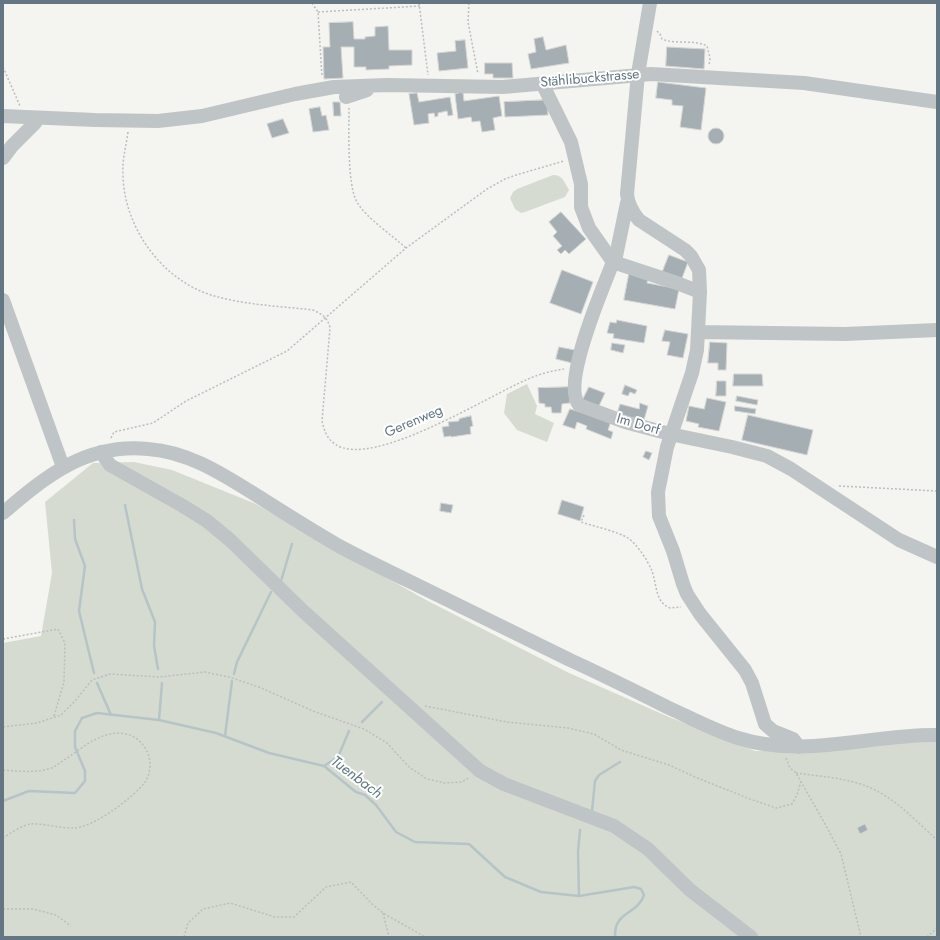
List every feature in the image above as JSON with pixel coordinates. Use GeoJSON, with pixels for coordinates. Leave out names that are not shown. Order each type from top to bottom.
{"type":"FeatureCollection","features":[{"type":"Feature","properties":{"kind":"street"},"geometry":{"type":"LineString","coordinates":[[628,203],[627,194],[638,74],[650,3]]}},
{"type":"Feature","properties":{"kind":"street","name":"Stählibuckstrasse"},"geometry":{"type":"LineString","coordinates":[[3,116],[129,121],[179,119],[245,107],[323,88],[371,85],[503,87],[638,74],[804,83],[937,102]]}},
{"type":"Feature","properties":{"kind":"street"},"geometry":{"type":"LineString","coordinates":[[542,83],[571,142],[576,157],[581,184],[582,208],[589,228],[613,262],[700,292]]}},
{"type":"Feature","properties":{"kind":"street"},"geometry":{"type":"LineString","coordinates":[[347,97],[366,91],[371,85]]}},
{"type":"Feature","properties":{"kind":"street"},"geometry":{"type":"LineString","coordinates":[[3,158],[12,146],[35,123],[31,117]]}},
{"type":"Feature","properties":{"kind":"street","name":"Im Dorf"},"geometry":{"type":"LineString","coordinates":[[628,203],[634,215],[639,220],[685,250],[691,256],[699,270],[700,292],[697,350],[692,373],[670,434],[625,422],[579,405],[576,401],[574,392],[576,369],[594,310],[616,256],[628,203]]}},
{"type":"Feature","properties":{"kind":"street"},"geometry":{"type":"LineString","coordinates":[[3,300],[63,466]]}},
{"type":"Feature","properties":{"kind":"street"},"geometry":{"type":"LineString","coordinates":[[698,332],[845,334],[937,330]]}},
{"type":"Feature","properties":{"kind":"street"},"geometry":{"type":"LineString","coordinates":[[799,747],[793,740],[773,731],[765,724],[752,683],[745,670],[710,627],[692,601],[683,584],[673,551],[659,516],[658,504],[660,478],[670,434],[767,456],[798,473],[899,540],[937,557]]}},
{"type":"Feature","properties":{"kind":"street"},"geometry":{"type":"LineString","coordinates":[[105,447],[110,465],[207,521],[303,611],[480,771],[504,784],[614,826],[648,849],[690,890],[750,937]]}},
{"type":"Feature","properties":{"kind":"street"},"geometry":{"type":"LineString","coordinates":[[3,513],[36,485],[63,466],[105,447],[148,449],[177,454],[194,459],[230,479],[340,546],[433,593],[715,729],[748,741],[762,744],[799,747],[846,744],[913,735],[937,735]]}},
{"type":"Feature","properties":{"kind":"path"},"geometry":{"type":"LineString","coordinates":[[312,3],[318,12],[323,88]]}},
{"type":"Feature","properties":{"kind":"path"},"geometry":{"type":"LineString","coordinates":[[469,3],[468,22],[480,87]]}},
{"type":"Feature","properties":{"kind":"path"},"geometry":{"type":"LineString","coordinates":[[318,12],[420,4],[430,86]]}},
{"type":"Feature","properties":{"kind":"path"},"geometry":{"type":"LineString","coordinates":[[646,28],[655,30],[660,34],[662,39],[668,42],[702,43],[707,46],[710,58],[708,77]]}},
{"type":"Feature","properties":{"kind":"path"},"geometry":{"type":"LineString","coordinates":[[3,67],[31,117]]}},
{"type":"Feature","properties":{"kind":"path"},"geometry":{"type":"LineString","coordinates":[[347,97],[350,165],[355,198],[362,210],[406,248]]}},
{"type":"Feature","properties":{"kind":"path"},"geometry":{"type":"LineString","coordinates":[[129,121],[122,175],[125,199],[132,221],[139,234],[158,259],[186,283],[209,294],[244,302],[313,310],[325,317]]}},
{"type":"Feature","properties":{"kind":"path"},"geometry":{"type":"LineString","coordinates":[[105,447],[114,432],[153,423],[186,401],[287,351],[406,248],[487,189],[516,175],[576,157]]}},
{"type":"Feature","properties":{"kind":"path","name":"Gerenweg"},"geometry":{"type":"LineString","coordinates":[[325,317],[330,328],[322,420],[325,432],[330,440],[345,448],[361,449],[408,438],[532,377],[555,370],[576,369]]}},
{"type":"Feature","properties":{"kind":"path"},"geometry":{"type":"LineString","coordinates":[[839,486],[937,491]]}},
{"type":"Feature","properties":{"kind":"path"},"geometry":{"type":"LineString","coordinates":[[584,515],[581,522],[623,536],[632,541],[649,564],[657,593],[660,600],[666,606],[674,609],[684,606],[692,601]]}},
{"type":"Feature","properties":{"kind":"path"},"geometry":{"type":"LineString","coordinates":[[3,639],[58,629],[65,643],[64,682],[54,717]]}},
{"type":"Feature","properties":{"kind":"path"},"geometry":{"type":"LineString","coordinates":[[3,727],[37,723],[61,715],[76,701],[92,680],[110,674],[159,677],[205,672],[229,677],[259,687],[313,711],[364,729],[387,743],[409,767],[427,779],[445,784],[462,782],[480,771]]}},
{"type":"Feature","properties":{"kind":"path"},"geometry":{"type":"LineString","coordinates":[[425,706],[507,722],[568,728],[594,734],[621,750],[669,765],[708,783],[776,808],[792,804],[797,795],[801,781]]}},
{"type":"Feature","properties":{"kind":"path"},"geometry":{"type":"LineString","coordinates":[[3,770],[36,772],[50,769],[72,756],[82,747],[105,735],[119,733],[136,738],[144,745],[148,752],[150,763],[147,779],[139,790],[108,814],[91,824],[73,828],[29,824],[3,838]]}},
{"type":"Feature","properties":{"kind":"path"},"geometry":{"type":"LineString","coordinates":[[784,746],[785,755],[790,768],[796,773],[801,781],[841,854],[861,937]]}},
{"type":"Feature","properties":{"kind":"path"},"geometry":{"type":"LineString","coordinates":[[796,773],[830,778],[866,786],[898,804],[937,840]]}},
{"type":"Feature","properties":{"kind":"path"},"geometry":{"type":"LineString","coordinates":[[184,937],[188,923],[203,909],[230,903],[275,917],[294,917],[326,888],[351,882],[383,913],[425,937]]}},
{"type":"Feature","properties":{"kind":"path"},"geometry":{"type":"LineString","coordinates":[[3,909],[33,909],[56,915],[71,926]]}},
{"type":"Feature","properties":{"kind":"path"},"geometry":{"type":"LineString","coordinates":[[383,913],[388,937]]}},
{"type":"Feature","properties":{"kind":"path"},"geometry":{"type":"LineString","coordinates":[[927,937],[937,928]]}},
{"type":"Feature","properties":{"kind":"shaded area"},"geometry":{"type":"Polygon","coordinates":[[[553,175],[561,177],[569,190],[565,197],[521,213],[515,209],[510,198],[513,192],[553,175]]]}},
{"type":"Feature","properties":{"kind":"shaded area"},"geometry":{"type":"Polygon","coordinates":[[[527,384],[537,406],[535,414],[554,423],[547,442],[517,430],[504,413],[507,394],[527,384]]]}},
{"type":"Feature","properties":{"kind":"shaded area"},"geometry":{"type":"Polygon","coordinates":[[[134,462],[172,470],[256,504],[426,600],[567,672],[669,717],[755,751],[804,751],[937,739],[937,937],[3,937],[3,643],[41,636],[52,573],[45,502],[93,463],[134,462]]]}},
{"type":"Feature","properties":{"kind":"building"},"geometry":{"type":"Polygon","coordinates":[[[353,22],[354,39],[365,39],[365,37],[375,36],[375,27],[388,26],[389,50],[412,50],[412,65],[389,66],[389,69],[366,70],[366,67],[354,67],[354,47],[341,47],[343,78],[324,79],[323,47],[330,47],[329,23],[353,22]]]}},
{"type":"Feature","properties":{"kind":"building"},"geometry":{"type":"Polygon","coordinates":[[[543,37],[546,50],[566,45],[569,63],[531,69],[528,54],[536,52],[534,39],[543,37]]]}},
{"type":"Feature","properties":{"kind":"building"},"geometry":{"type":"Polygon","coordinates":[[[465,40],[468,68],[439,71],[437,53],[456,51],[455,41],[465,40]]]}},
{"type":"Feature","properties":{"kind":"building"},"geometry":{"type":"Polygon","coordinates":[[[667,47],[705,49],[704,69],[666,66],[667,47]]]}},
{"type":"Feature","properties":{"kind":"building"},"geometry":{"type":"Polygon","coordinates":[[[485,63],[512,63],[513,78],[493,78],[493,74],[485,74],[485,63]]]}},
{"type":"Feature","properties":{"kind":"building"},"geometry":{"type":"Polygon","coordinates":[[[658,82],[706,88],[701,130],[680,127],[683,106],[672,105],[672,100],[656,98],[658,82]]]}},
{"type":"Feature","properties":{"kind":"building"},"geometry":{"type":"Polygon","coordinates":[[[463,92],[464,101],[499,96],[502,116],[493,118],[495,130],[482,132],[480,121],[472,122],[471,117],[458,119],[455,94],[463,92]]]}},
{"type":"Feature","properties":{"kind":"building"},"geometry":{"type":"Polygon","coordinates":[[[417,93],[419,102],[450,97],[453,115],[448,116],[447,111],[438,113],[438,116],[435,117],[434,113],[428,114],[429,123],[414,125],[409,94],[417,93]]]}},
{"type":"Feature","properties":{"kind":"building"},"geometry":{"type":"Polygon","coordinates":[[[547,100],[548,115],[505,117],[504,102],[547,100]]]}},
{"type":"Feature","properties":{"kind":"building"},"geometry":{"type":"Polygon","coordinates":[[[333,102],[340,102],[341,116],[334,116],[333,102]]]}},
{"type":"Feature","properties":{"kind":"building"},"geometry":{"type":"Polygon","coordinates":[[[320,107],[322,116],[326,115],[329,130],[313,132],[309,109],[320,107]]]}},
{"type":"Feature","properties":{"kind":"building"},"geometry":{"type":"Polygon","coordinates":[[[283,119],[289,133],[272,138],[267,124],[283,119]]]}},
{"type":"Feature","properties":{"kind":"building"},"geometry":{"type":"Polygon","coordinates":[[[713,128],[719,128],[724,133],[722,142],[719,144],[713,144],[708,139],[708,133],[713,128]]]}},
{"type":"Feature","properties":{"kind":"building"},"geometry":{"type":"Polygon","coordinates":[[[561,212],[586,239],[569,254],[565,250],[561,254],[557,250],[562,246],[553,236],[557,232],[549,222],[561,212]]]}},
{"type":"Feature","properties":{"kind":"building"},"geometry":{"type":"Polygon","coordinates":[[[669,255],[688,262],[681,281],[662,273],[669,255]]]}},
{"type":"Feature","properties":{"kind":"building"},"geometry":{"type":"Polygon","coordinates":[[[562,270],[593,282],[581,314],[550,303],[562,270]]]}},
{"type":"Feature","properties":{"kind":"building"},"geometry":{"type":"Polygon","coordinates":[[[629,274],[648,278],[647,283],[679,289],[675,309],[624,300],[629,274]]]}},
{"type":"Feature","properties":{"kind":"building"},"geometry":{"type":"Polygon","coordinates":[[[617,320],[647,326],[644,343],[613,338],[614,334],[607,333],[610,322],[616,323],[617,320]]]}},
{"type":"Feature","properties":{"kind":"building"},"geometry":{"type":"Polygon","coordinates":[[[665,330],[688,334],[683,358],[667,355],[670,342],[662,341],[665,330]]]}},
{"type":"Feature","properties":{"kind":"building"},"geometry":{"type":"Polygon","coordinates":[[[710,342],[727,343],[726,370],[718,370],[718,363],[708,363],[710,342]]]}},
{"type":"Feature","properties":{"kind":"building"},"geometry":{"type":"Polygon","coordinates":[[[612,343],[625,345],[623,353],[611,350],[612,343]]]}},
{"type":"Feature","properties":{"kind":"building"},"geometry":{"type":"Polygon","coordinates":[[[559,347],[575,350],[572,363],[556,359],[559,347]]]}},
{"type":"Feature","properties":{"kind":"building"},"geometry":{"type":"Polygon","coordinates":[[[734,374],[762,374],[763,386],[733,386],[734,374]]]}},
{"type":"Feature","properties":{"kind":"building"},"geometry":{"type":"Polygon","coordinates":[[[717,381],[726,381],[726,396],[716,396],[717,381]]]}},
{"type":"Feature","properties":{"kind":"building"},"geometry":{"type":"Polygon","coordinates":[[[625,385],[637,390],[635,394],[630,392],[628,396],[622,394],[625,385]]]}},
{"type":"Feature","properties":{"kind":"building"},"geometry":{"type":"Polygon","coordinates":[[[570,387],[570,403],[562,404],[561,413],[552,413],[551,407],[545,407],[545,404],[539,403],[538,388],[570,387]]]}},
{"type":"Feature","properties":{"kind":"building"},"geometry":{"type":"Polygon","coordinates":[[[589,387],[605,393],[598,408],[582,401],[589,387]]]}},
{"type":"Feature","properties":{"kind":"building"},"geometry":{"type":"Polygon","coordinates":[[[737,396],[758,400],[757,405],[736,401],[737,396]]]}},
{"type":"Feature","properties":{"kind":"building"},"geometry":{"type":"Polygon","coordinates":[[[707,398],[726,402],[719,431],[698,427],[699,424],[686,421],[689,406],[704,409],[707,398]]]}},
{"type":"Feature","properties":{"kind":"building"},"geometry":{"type":"Polygon","coordinates":[[[640,403],[648,406],[644,420],[636,417],[634,422],[616,417],[620,404],[639,409],[640,403]]]}},
{"type":"Feature","properties":{"kind":"building"},"geometry":{"type":"Polygon","coordinates":[[[735,406],[756,409],[755,414],[735,411],[735,406]]]}},
{"type":"Feature","properties":{"kind":"building"},"geometry":{"type":"Polygon","coordinates":[[[570,409],[611,421],[608,430],[613,432],[611,439],[586,429],[587,426],[577,422],[575,429],[563,425],[570,409]]]}},
{"type":"Feature","properties":{"kind":"building"},"geometry":{"type":"Polygon","coordinates":[[[748,415],[813,430],[807,455],[742,440],[748,415]]]}},
{"type":"Feature","properties":{"kind":"building"},"geometry":{"type":"Polygon","coordinates":[[[471,416],[473,426],[470,427],[471,434],[444,437],[442,427],[449,426],[448,422],[459,421],[459,419],[471,416]]]}},
{"type":"Feature","properties":{"kind":"building"},"geometry":{"type":"Polygon","coordinates":[[[646,451],[652,453],[649,460],[643,457],[646,451]]]}},
{"type":"Feature","properties":{"kind":"building"},"geometry":{"type":"Polygon","coordinates":[[[562,500],[584,507],[580,521],[558,514],[562,500]]]}},
{"type":"Feature","properties":{"kind":"building"},"geometry":{"type":"Polygon","coordinates":[[[441,503],[453,505],[451,513],[440,511],[441,503]]]}},
{"type":"Feature","properties":{"kind":"building"},"geometry":{"type":"Polygon","coordinates":[[[865,824],[868,830],[860,834],[857,828],[865,824]]]}},
{"type":"Feature","properties":{"kind":"waterway"},"geometry":{"type":"LineString","coordinates":[[125,505],[142,589],[155,622],[154,646],[158,669]]}},
{"type":"Feature","properties":{"kind":"waterway"},"geometry":{"type":"LineString","coordinates":[[74,520],[75,539],[85,566],[79,611],[94,673]]}},
{"type":"Feature","properties":{"kind":"waterway"},"geometry":{"type":"LineString","coordinates":[[281,581],[292,544]]}},
{"type":"Feature","properties":{"kind":"waterway"},"geometry":{"type":"LineString","coordinates":[[234,674],[237,662],[271,592]]}},
{"type":"Feature","properties":{"kind":"waterway"},"geometry":{"type":"LineString","coordinates":[[225,736],[232,681]]}},
{"type":"Feature","properties":{"kind":"waterway"},"geometry":{"type":"LineString","coordinates":[[97,683],[111,715]]}},
{"type":"Feature","properties":{"kind":"waterway"},"geometry":{"type":"LineString","coordinates":[[159,720],[162,683]]}},
{"type":"Feature","properties":{"kind":"waterway"},"geometry":{"type":"LineString","coordinates":[[362,722],[382,702]]}},
{"type":"Feature","properties":{"kind":"waterway","name":"Tuenbach"},"geometry":{"type":"LineString","coordinates":[[3,801],[29,791],[75,793],[85,781],[85,771],[75,747],[75,731],[82,718],[97,713],[159,720],[216,733],[269,753],[324,766],[356,792],[365,795],[376,805],[396,832],[415,842],[469,844],[505,877],[541,892],[579,896],[634,887],[641,889],[644,895],[641,902],[618,922],[615,937]]}},
{"type":"Feature","properties":{"kind":"waterway"},"geometry":{"type":"LineString","coordinates":[[324,766],[338,757],[349,731]]}},
{"type":"Feature","properties":{"kind":"waterway"},"geometry":{"type":"LineString","coordinates":[[592,811],[595,781],[599,775],[620,762]]}},
{"type":"Feature","properties":{"kind":"waterway"},"geometry":{"type":"LineString","coordinates":[[579,896],[578,852],[580,830]]}}]}
